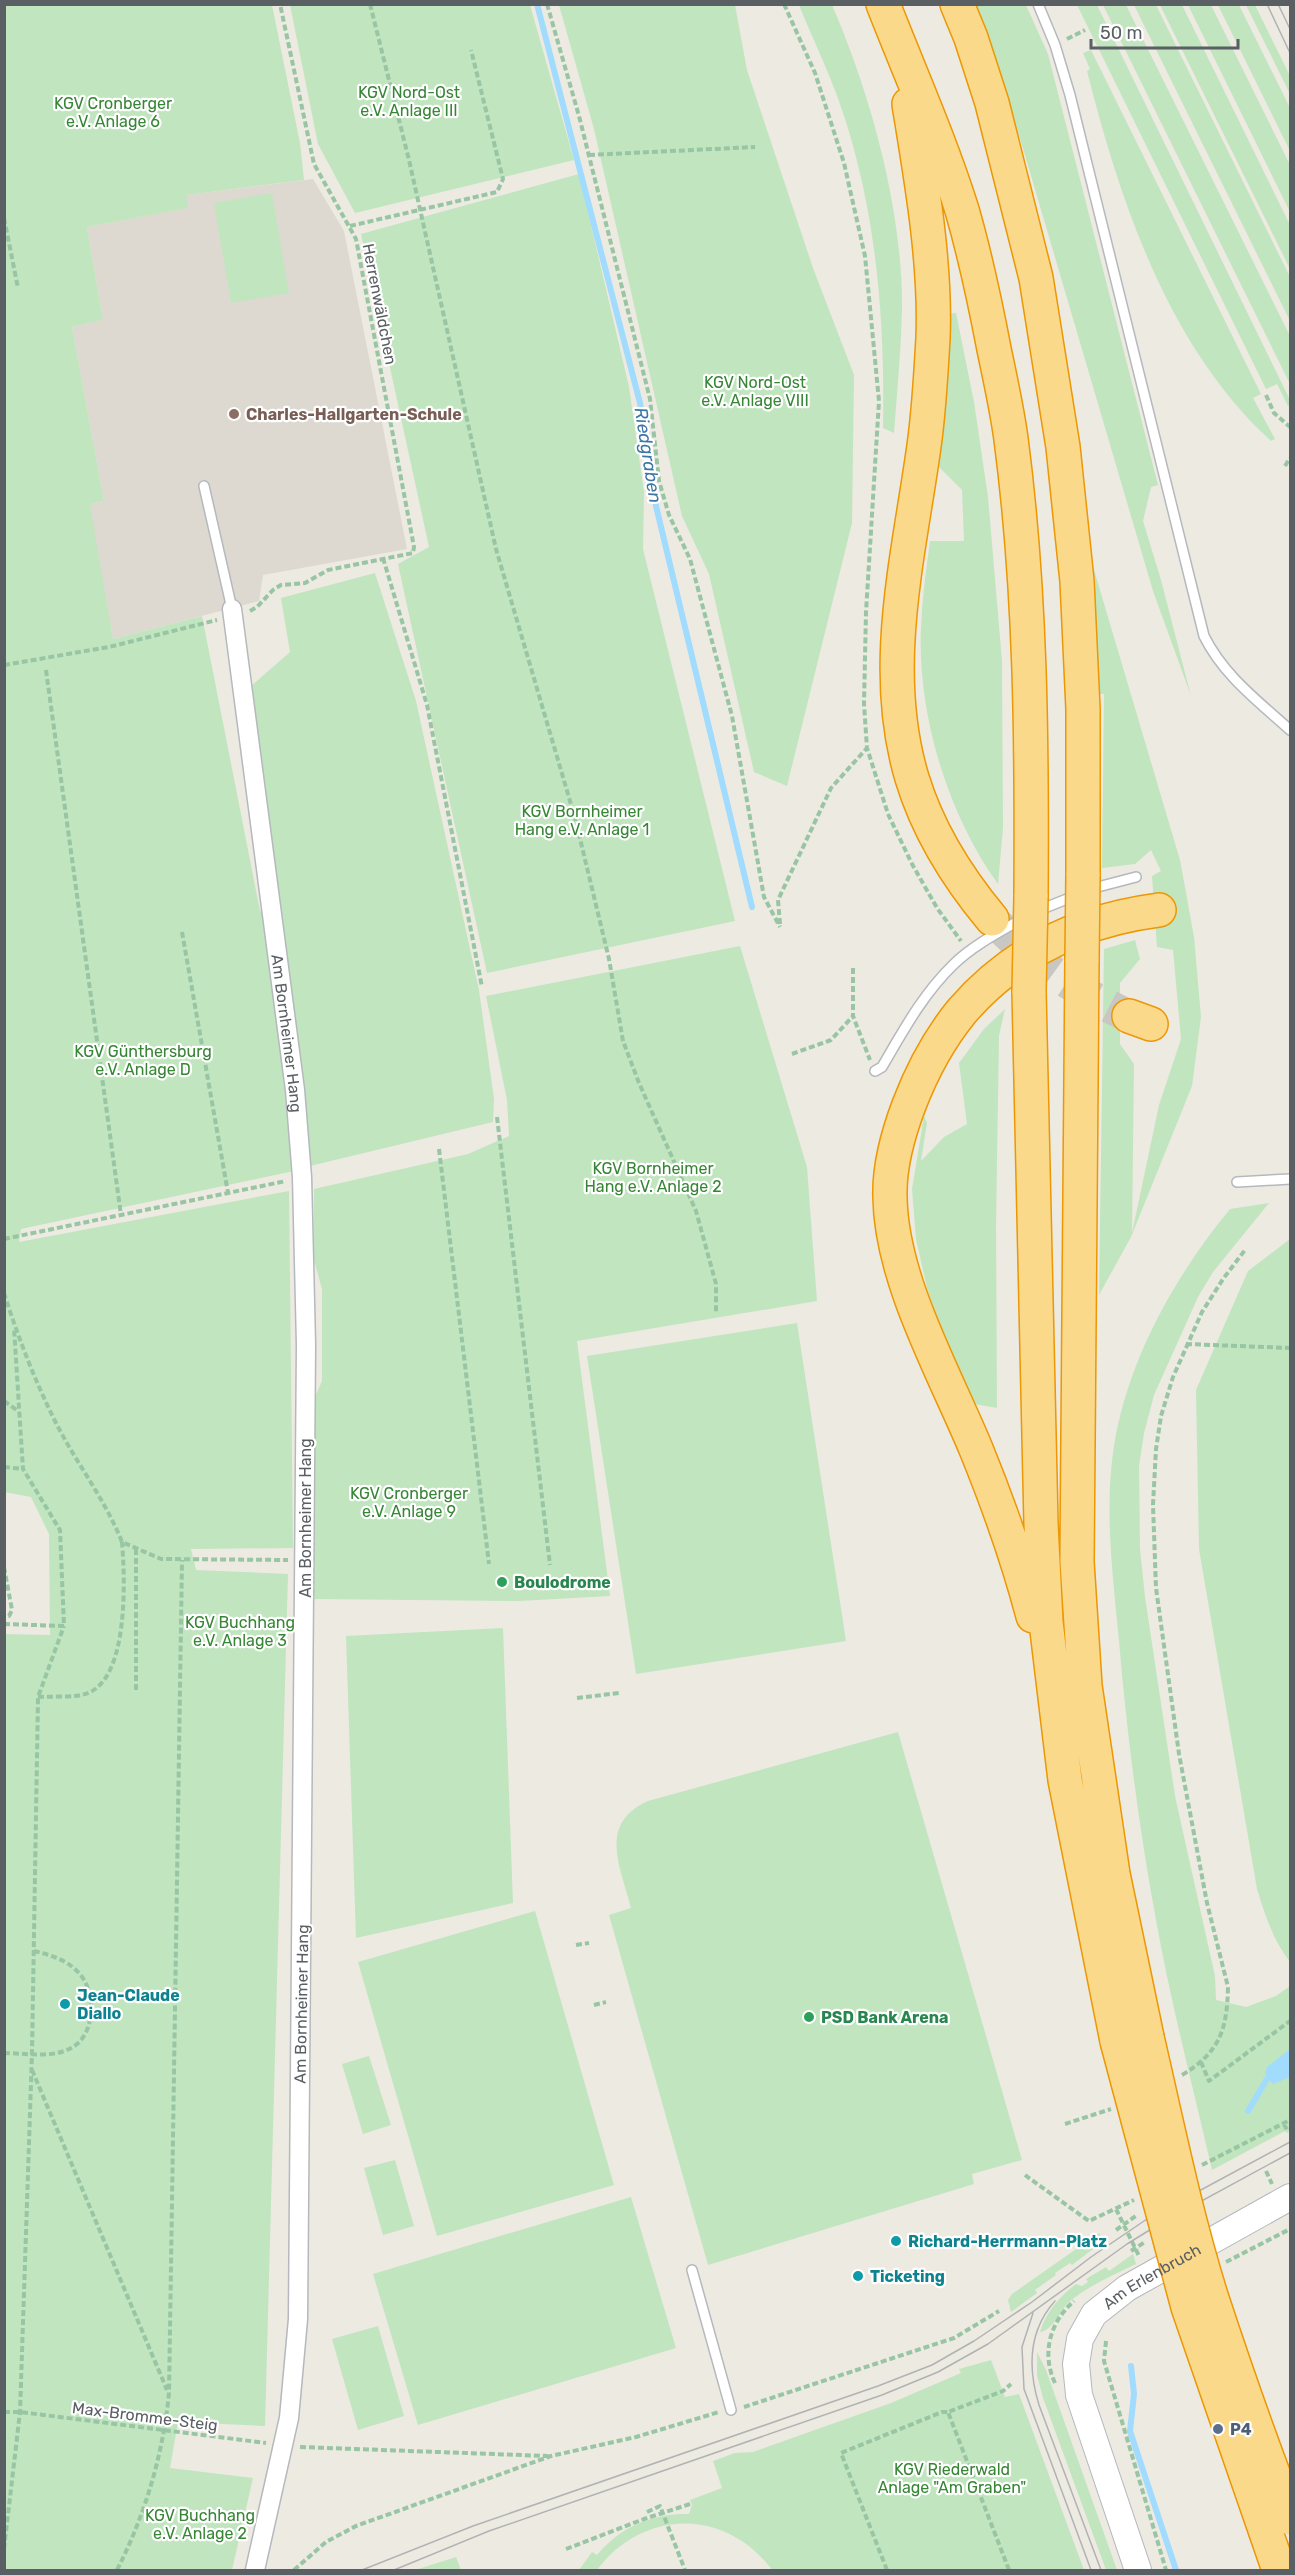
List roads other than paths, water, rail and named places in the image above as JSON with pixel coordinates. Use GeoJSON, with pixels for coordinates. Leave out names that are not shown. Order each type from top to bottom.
{"type":"FeatureCollection","features":[{"type":"Feature","properties":{"kind":"highway"},"geometry":{"type":"LineString","coordinates":[[883,4],[943,153],[962,212],[984,296],[1011,436],[1022,536],[1029,630],[1032,763],[1029,991],[1041,1524],[1052,1687],[1065,1780],[1132,2039],[1188,2307],[1279,2571]]}},
{"type":"Feature","properties":{"kind":"highway"},"geometry":{"type":"LineString","coordinates":[[957,4],[971,38],[992,103],[1036,278],[1063,447],[1077,581],[1083,709],[1077,1562],[1085,1686],[1113,1874],[1132,2039],[1176,2163],[1212,2297],[1265,2454],[1290,2518]]}},
{"type":"Feature","properties":{"kind":"highway"},"geometry":{"type":"LineString","coordinates":[[900,49],[925,207],[933,335],[924,444],[906,561],[899,625],[897,690],[900,720],[912,778],[936,839],[965,885],[992,919]]}},
{"type":"Feature","properties":{"kind":"highway"},"geometry":{"type":"LineString","coordinates":[[1052,1687],[1003,1518],[976,1448],[931,1349],[894,1239],[890,1197],[893,1158],[902,1124],[927,1063],[955,1019],[992,981],[1034,950],[1065,934],[1107,919],[1159,910]]}},
{"type":"Feature","properties":{"kind":"main road","name":"Am Erlenbruch"},"geometry":{"type":"LineString","coordinates":[[1138,2571],[1079,2395],[1076,2364],[1080,2339],[1094,2314],[1107,2301],[1179,2258],[1290,2197]]}},
{"type":"Feature","properties":{"kind":"street","name":"Am Bornheimer Hang"},"geometry":{"type":"LineString","coordinates":[[232,614],[295,1090],[302,1177],[306,1345],[298,2319],[293,2391],[255,2571]]}},
{"type":"Feature","properties":{"kind":"lane"},"geometry":{"type":"LineString","coordinates":[[1038,4],[1055,45],[1072,105],[1204,636],[1213,654],[1230,676],[1290,730]]}},
{"type":"Feature","properties":{"kind":"lane"},"geometry":{"type":"LineString","coordinates":[[204,486],[232,614]]}},
{"type":"Feature","properties":{"kind":"lane"},"geometry":{"type":"LineString","coordinates":[[874,1071],[882,1067],[918,1007],[954,964],[969,952],[1039,910],[1091,889],[1136,877]]}},
{"type":"Feature","properties":{"kind":"lane"},"geometry":{"type":"LineString","coordinates":[[1237,1182],[1290,1179]]}},
{"type":"Feature","properties":{"kind":"lane"},"geometry":{"type":"LineString","coordinates":[[1179,2258],[1191,2302]]}},
{"type":"Feature","properties":{"kind":"lane"},"geometry":{"type":"LineString","coordinates":[[692,2270],[731,2410]]}},
{"type":"Feature","properties":{"kind":"water"},"geometry":{"type":"Polygon","coordinates":[[[1290,2049],[1290,2077],[1273,2084],[1265,2074],[1267,2067],[1290,2049]]]}},
{"type":"Feature","properties":{"kind":"waterway","name":"Riedgraben"},"geometry":{"type":"LineString","coordinates":[[537,4],[640,403],[656,506],[752,907]]}},
{"type":"Feature","properties":{"kind":"waterway"},"geometry":{"type":"LineString","coordinates":[[1248,2111],[1267,2079]]}},
{"type":"Feature","properties":{"kind":"waterway"},"geometry":{"type":"LineString","coordinates":[[1131,2366],[1134,2394],[1130,2431],[1176,2570]]}},
{"type":"Feature","properties":{"kind":"tunnel"},"geometry":{"type":"LineString","coordinates":[[992,919],[1039,962],[1091,997],[1129,1016]]}},
{"type":"Feature","properties":{"kind":"tram line"},"geometry":{"type":"LineString","coordinates":[[1267,4],[1290,53]]}},
{"type":"Feature","properties":{"kind":"tram line"},"geometry":{"type":"LineString","coordinates":[[1278,4],[1290,29]]}},
{"type":"Feature","properties":{"kind":"tram line"},"geometry":{"type":"LineString","coordinates":[[362,2570],[473,2526],[878,2386],[932,2365],[974,2341],[1032,2302],[1091,2257],[1147,2219],[1290,2142]]}},
{"type":"Feature","properties":{"kind":"tram line"},"geometry":{"type":"LineString","coordinates":[[394,2570],[489,2531],[882,2395],[938,2372],[988,2344],[1127,2244],[1290,2153]]}},
{"type":"Feature","properties":{"kind":"tram line"},"geometry":{"type":"LineString","coordinates":[[1055,2301],[1046,2313],[1035,2338],[1032,2364],[1035,2391],[1101,2570]]}},
{"type":"Feature","properties":{"kind":"tram line"},"geometry":{"type":"LineString","coordinates":[[1033,2313],[1022,2347],[1024,2389],[1091,2570]]}},
{"type":"Feature","properties":{"kind":"place","name":"Charles-Hallgarten-Schule"},"geometry":{"type":"Point","coordinates":[234,414]}},
{"type":"Feature","properties":{"kind":"place","name":"Boulodrome"},"geometry":{"type":"Point","coordinates":[502,1582]}},
{"type":"Feature","properties":{"kind":"place","name":"Jean-Claude Diallo"},"geometry":{"type":"Point","coordinates":[65,2004]}},
{"type":"Feature","properties":{"kind":"place","name":"PSD Bank Arena"},"geometry":{"type":"Point","coordinates":[809,2017]}},
{"type":"Feature","properties":{"kind":"place","name":"Richard-Herrmann-Platz"},"geometry":{"type":"Point","coordinates":[896,2241]}},
{"type":"Feature","properties":{"kind":"place","name":"Ticketing"},"geometry":{"type":"Point","coordinates":[858,2276]}},
{"type":"Feature","properties":{"kind":"place","name":"P4"},"geometry":{"type":"Point","coordinates":[1218,2429]}},
{"type":"Feature","properties":{"kind":"park label","name":"KGV Nord-Ost e.V. Anlage III"},"geometry":{"type":"Point","coordinates":[409,101]}},
{"type":"Feature","properties":{"kind":"park label","name":"KGV Cronberger e.V. Anlage 6"},"geometry":{"type":"Point","coordinates":[113,112]}},
{"type":"Feature","properties":{"kind":"park label","name":"KGV Nord-Ost e.V. Anlage VIII"},"geometry":{"type":"Point","coordinates":[755,391]}},
{"type":"Feature","properties":{"kind":"park label","name":"KGV Bornheimer Hang e.V. Anlage 1"},"geometry":{"type":"Point","coordinates":[582,820]}},
{"type":"Feature","properties":{"kind":"park label","name":"KGV Günthersburg e.V. Anlage D"},"geometry":{"type":"Point","coordinates":[143,1060]}},
{"type":"Feature","properties":{"kind":"park label","name":"KGV Bornheimer Hang e.V. Anlage 2"},"geometry":{"type":"Point","coordinates":[653,1177]}},
{"type":"Feature","properties":{"kind":"park label","name":"KGV Cronberger e.V. Anlage 9"},"geometry":{"type":"Point","coordinates":[409,1502]}},
{"type":"Feature","properties":{"kind":"park label","name":"KGV Buchhang e.V. Anlage 3"},"geometry":{"type":"Point","coordinates":[240,1631]}},
{"type":"Feature","properties":{"kind":"park label","name":"KGV Riederwald Anlage \"Am Graben\""},"geometry":{"type":"Point","coordinates":[952,2478]}},
{"type":"Feature","properties":{"kind":"park label","name":"KGV Buchhang e.V. Anlage 2"},"geometry":{"type":"Point","coordinates":[200,2524]}}]}
